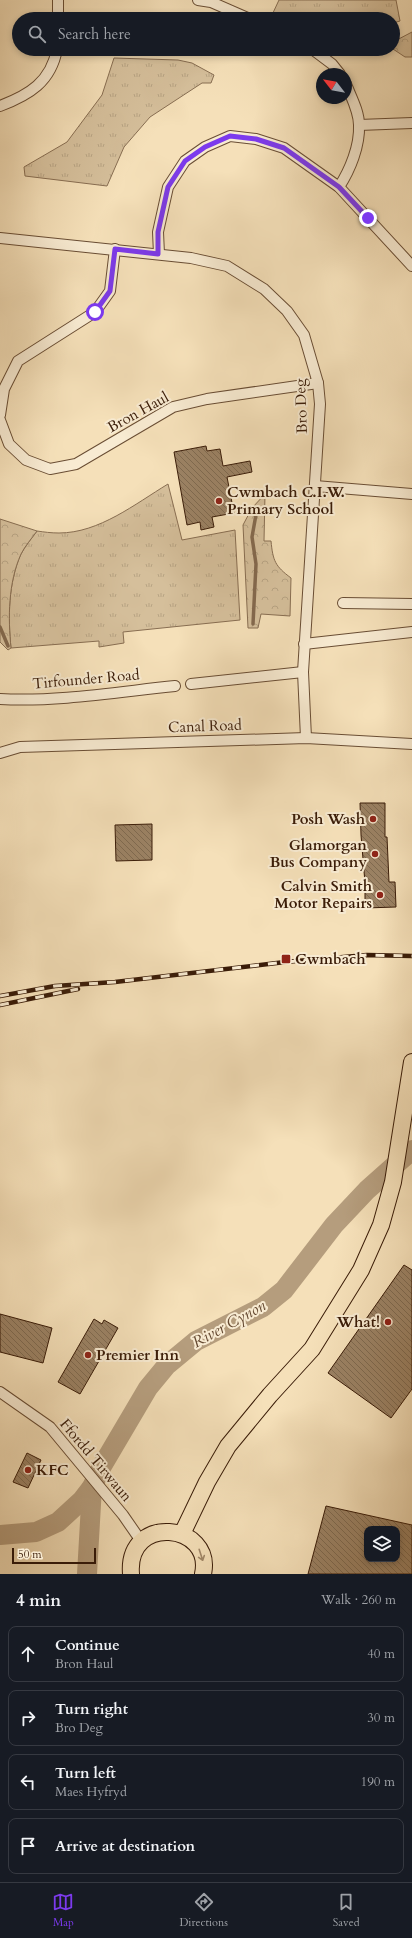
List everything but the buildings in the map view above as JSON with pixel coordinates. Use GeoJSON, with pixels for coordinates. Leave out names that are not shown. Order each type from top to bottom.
{"type":"FeatureCollection","features":[{"type":"Feature","properties":{"kind":"main road"},"geometry":{"type":"LineString","coordinates":[[182,1534],[207,1482],[228,1446],[270,1395],[312,1349],[361,1270],[381,1225],[393,1182],[412,1062]]}},
{"type":"Feature","properties":{"kind":"main road"},"geometry":{"type":"LineString","coordinates":[[132,1574],[131,1562],[141,1541],[150,1535],[161,1531],[172,1531],[182,1534],[191,1540],[198,1548],[203,1559],[202,1574]]}},
{"type":"Feature","properties":{"kind":"street"},"geometry":{"type":"LineString","coordinates":[[58,0],[58,12]]}},
{"type":"Feature","properties":{"kind":"street"},"geometry":{"type":"LineString","coordinates":[[198,0],[211,2],[234,12]]}},
{"type":"Feature","properties":{"kind":"street"},"geometry":{"type":"LineString","coordinates":[[0,106],[23,98],[43,81],[55,56]]}},
{"type":"Feature","properties":{"kind":"street"},"geometry":{"type":"LineString","coordinates":[[321,56],[335,68]]}},
{"type":"Feature","properties":{"kind":"street"},"geometry":{"type":"LineString","coordinates":[[339,187],[349,167],[357,144],[359,125],[352,100]]}},
{"type":"Feature","properties":{"kind":"street"},"geometry":{"type":"LineString","coordinates":[[359,125],[412,123]]}},
{"type":"Feature","properties":{"kind":"street"},"geometry":{"type":"LineString","coordinates":[[158,254],[158,232],[168,187],[185,161],[205,147],[230,136],[256,139],[284,148],[339,187],[412,266]]}},
{"type":"Feature","properties":{"kind":"street","name":"Bro Deg"},"geometry":{"type":"LineString","coordinates":[[0,238],[192,258],[226,266],[264,289],[287,311],[304,335],[318,383],[320,404],[304,644],[303,672],[306,738]]}},
{"type":"Feature","properties":{"kind":"street"},"geometry":{"type":"LineString","coordinates":[[0,415],[4,389],[18,361],[95,312],[110,291],[115,249]]}},
{"type":"Feature","properties":{"kind":"street","name":"Bron Haul"},"geometry":{"type":"LineString","coordinates":[[0,420],[9,444],[26,460],[50,469],[76,464],[173,407],[207,399],[318,383]]}},
{"type":"Feature","properties":{"kind":"street"},"geometry":{"type":"LineString","coordinates":[[315,486],[412,494]]}},
{"type":"Feature","properties":{"kind":"street"},"geometry":{"type":"LineString","coordinates":[[343,603],[412,604]]}},
{"type":"Feature","properties":{"kind":"street"},"geometry":{"type":"LineString","coordinates":[[304,644],[412,632]]}},
{"type":"Feature","properties":{"kind":"street"},"geometry":{"type":"LineString","coordinates":[[191,684],[303,672]]}},
{"type":"Feature","properties":{"kind":"street","name":"Tirfounder Road"},"geometry":{"type":"LineString","coordinates":[[0,699],[15,700],[66,697],[175,686]]}},
{"type":"Feature","properties":{"kind":"street","name":"Canal Road"},"geometry":{"type":"LineString","coordinates":[[0,753],[20,747],[306,738],[412,744]]}},
{"type":"Feature","properties":{"kind":"street","name":"Ffordd Tirwaun"},"geometry":{"type":"LineString","coordinates":[[0,1392],[50,1427],[123,1515],[141,1541]]}},
{"type":"Feature","properties":{"kind":"green space"},"geometry":{"type":"Polygon","coordinates":[[[279,0],[396,0],[398,12],[273,12],[279,0]]]}},
{"type":"Feature","properties":{"kind":"green space"},"geometry":{"type":"Polygon","coordinates":[[[412,32],[412,57],[405,57],[400,54],[400,38],[412,32]]]}},
{"type":"Feature","properties":{"kind":"green space"},"geometry":{"type":"Polygon","coordinates":[[[114,58],[178,60],[192,63],[214,75],[211,83],[202,83],[150,117],[124,147],[107,186],[25,176],[24,167],[67,142],[102,95],[114,58]]]}},
{"type":"Feature","properties":{"kind":"green space"},"geometry":{"type":"Polygon","coordinates":[[[168,484],[182,540],[235,530],[240,620],[123,632],[124,643],[99,647],[99,641],[11,648],[9,613],[11,589],[21,554],[37,531],[50,533],[74,532],[102,523],[130,508],[168,484]]]}},
{"type":"Feature","properties":{"kind":"green space"},"geometry":{"type":"Polygon","coordinates":[[[265,494],[264,541],[271,541],[274,558],[278,566],[291,578],[290,616],[261,614],[258,628],[248,628],[243,525],[252,508],[265,494]]]}},
{"type":"Feature","properties":{"kind":"green space"},"geometry":{"type":"Polygon","coordinates":[[[0,519],[37,531],[21,554],[11,589],[9,625],[11,648],[8,650],[0,642],[0,519]]]}},
{"type":"Feature","properties":{"kind":"waterway"},"geometry":{"type":"LineString","coordinates":[[253,624],[256,564],[252,537],[257,509]]}},
{"type":"Feature","properties":{"kind":"waterway"},"geometry":{"type":"LineString","coordinates":[[0,627],[8,646]]}},
{"type":"Feature","properties":{"kind":"waterway","name":"River Cynon"},"geometry":{"type":"LineString","coordinates":[[0,1535],[36,1532],[58,1522],[82,1500],[92,1487],[102,1466],[148,1388],[167,1365],[196,1341],[263,1307],[284,1290],[334,1225],[367,1190],[412,1150]]}},
{"type":"Feature","properties":{"kind":"waterway"},"geometry":{"type":"LineString","coordinates":[[87,1574],[92,1487]]}},
{"type":"Feature","properties":{"kind":"railway"},"geometry":{"type":"LineString","coordinates":[[0,996],[55,986],[115,982],[285,962],[367,955],[412,956]]}},
{"type":"Feature","properties":{"kind":"railway"},"geometry":{"type":"LineString","coordinates":[[0,1005],[78,989]]}},
{"type":"Feature","properties":{"kind":"place","name":"Cwmbach C.I.W. Primary School"},"geometry":{"type":"Point","coordinates":[219,501]}},
{"type":"Feature","properties":{"kind":"place","name":"Posh Wash"},"geometry":{"type":"Point","coordinates":[373,819]}},
{"type":"Feature","properties":{"kind":"place","name":"Glamorgan Bus Company"},"geometry":{"type":"Point","coordinates":[375,854]}},
{"type":"Feature","properties":{"kind":"place","name":"Calvin Smith Motor Repairs"},"geometry":{"type":"Point","coordinates":[380,895]}},
{"type":"Feature","properties":{"kind":"place","name":"Cwmbach"},"geometry":{"type":"Point","coordinates":[286,959]}},
{"type":"Feature","properties":{"kind":"place","name":"What!"},"geometry":{"type":"Point","coordinates":[388,1322]}},
{"type":"Feature","properties":{"kind":"place","name":"Premier Inn"},"geometry":{"type":"Point","coordinates":[88,1355]}},
{"type":"Feature","properties":{"kind":"place","name":"KFC"},"geometry":{"type":"Point","coordinates":[28,1470]}},
{"type":"Feature","properties":{"kind":"route"},"geometry":{"type":"LineString","coordinates":[[95,312],[110,291],[115,249],[158,254],[158,232],[168,187],[185,161],[205,147],[230,136],[256,139],[284,148],[339,187],[368,218]]}}]}
